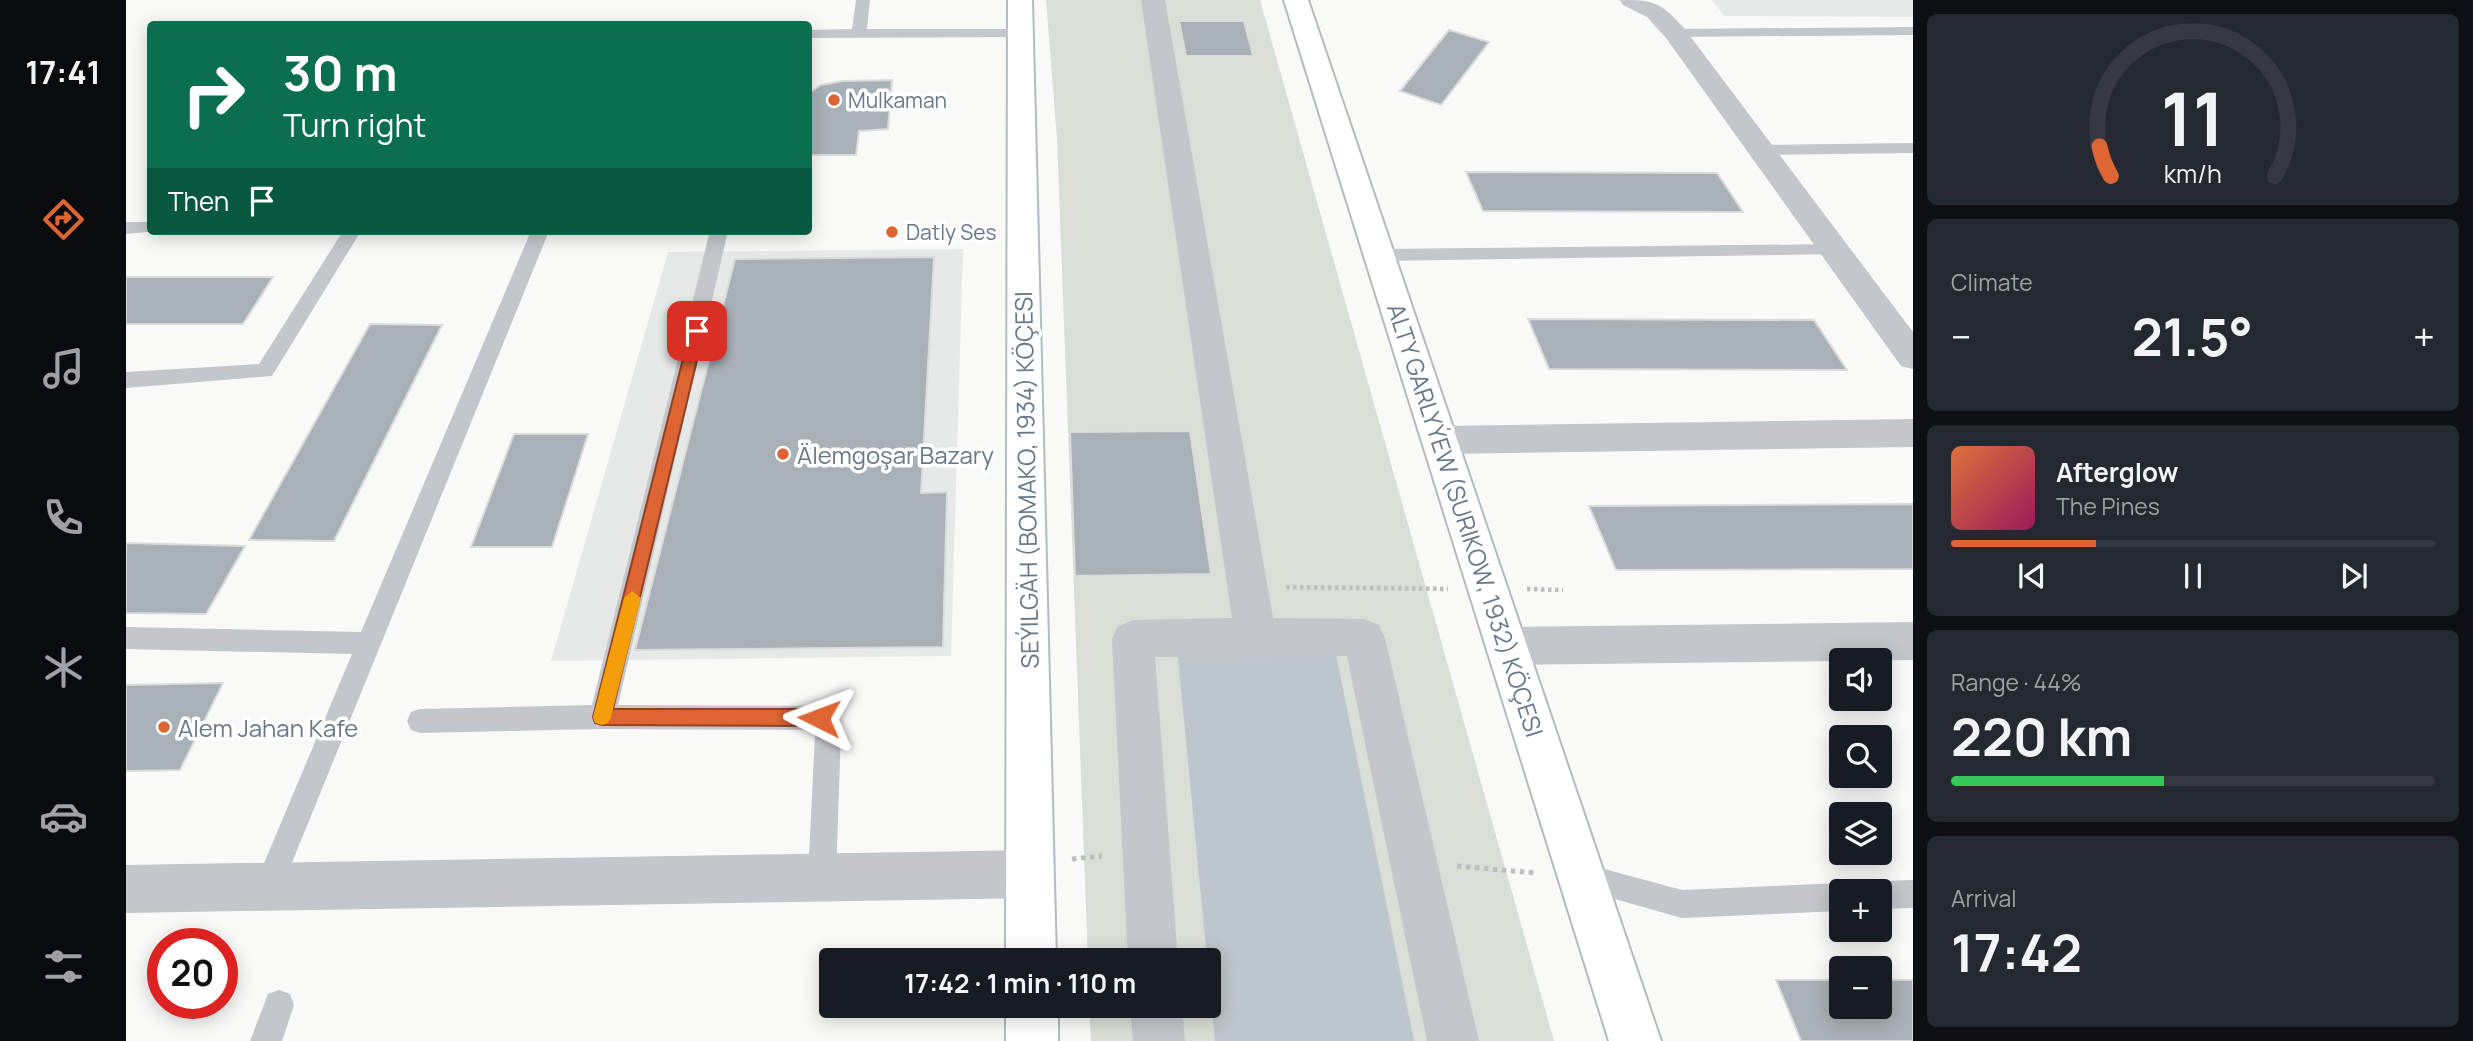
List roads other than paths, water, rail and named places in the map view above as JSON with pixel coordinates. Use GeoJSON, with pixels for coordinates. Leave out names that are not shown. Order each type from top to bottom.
{"type":"FeatureCollection","features":[{"type":"Feature","properties":{"kind":"street"},"geometry":{"type":"LineString","coordinates":[[1153,0],[1255,636]]}},
{"type":"Feature","properties":{"kind":"street","name":"ALTY GARLYÝEW (SURIKOW, 1932) KÖÇESI"},"geometry":{"type":"LineString","coordinates":[[1296,0],[1635,1041]]}},
{"type":"Feature","properties":{"kind":"street"},"geometry":{"type":"LineString","coordinates":[[1660,12],[1913,357]]}},
{"type":"Feature","properties":{"kind":"street","name":"SEÝILGÄH (BOMAKO, 1934) KÖÇESI"},"geometry":{"type":"LineString","coordinates":[[1020,16],[1031,948]]}},
{"type":"Feature","properties":{"kind":"street"},"geometry":{"type":"LineString","coordinates":[[1440,440],[1913,433]]}},
{"type":"Feature","properties":{"kind":"street"},"geometry":{"type":"LineString","coordinates":[[1152,948],[1133,639],[1255,636],[1364,638],[1453,1041]]}},
{"type":"Feature","properties":{"kind":"street"},"geometry":{"type":"LineString","coordinates":[[1507,646],[1913,642]]}},
{"type":"Feature","properties":{"kind":"street"},"geometry":{"type":"LineString","coordinates":[[126,889],[822,877],[1030,868]]}},
{"type":"Feature","properties":{"kind":"street"},"geometry":{"type":"LineString","coordinates":[[1032,1018],[1032,1041]]}},
{"type":"Feature","properties":{"kind":"street"},"geometry":{"type":"LineString","coordinates":[[1157,1018],[1159,1041]]}},
{"type":"Feature","properties":{"kind":"lane"},"geometry":{"type":"LineString","coordinates":[[859,34],[863,0]]}},
{"type":"Feature","properties":{"kind":"lane"},"geometry":{"type":"LineString","coordinates":[[1660,12],[1913,31]]}},
{"type":"Feature","properties":{"kind":"lane"},"geometry":{"type":"LineString","coordinates":[[812,34],[859,34],[1020,16]]}},
{"type":"Feature","properties":{"kind":"lane"},"geometry":{"type":"LineString","coordinates":[[1759,150],[1913,148]]}},
{"type":"Feature","properties":{"kind":"lane"},"geometry":{"type":"LineString","coordinates":[[126,228],[147,228]]}},
{"type":"Feature","properties":{"kind":"lane"},"geometry":{"type":"LineString","coordinates":[[126,380],[265,371],[350,235]]}},
{"type":"Feature","properties":{"kind":"lane"},"geometry":{"type":"LineString","coordinates":[[268,887],[538,235]]}},
{"type":"Feature","properties":{"kind":"lane"},"geometry":{"type":"LineString","coordinates":[[602,717],[718,235]]}},
{"type":"Feature","properties":{"kind":"lane"},"geometry":{"type":"LineString","coordinates":[[1378,255],[1836,250]]}},
{"type":"Feature","properties":{"kind":"lane"},"geometry":{"type":"LineString","coordinates":[[126,638],[369,643]]}},
{"type":"Feature","properties":{"kind":"lane"},"geometry":{"type":"LineString","coordinates":[[420,721],[602,717],[819,718],[828,731],[822,877]]}},
{"type":"Feature","properties":{"kind":"lane"},"geometry":{"type":"LineString","coordinates":[[1582,877],[1682,904],[1829,898]]}},
{"type":"Feature","properties":{"kind":"lane"},"geometry":{"type":"LineString","coordinates":[[1892,895],[1913,894]]}},
{"type":"Feature","properties":{"kind":"lane"},"geometry":{"type":"LineString","coordinates":[[266,1041],[279,1005]]}},
{"type":"Feature","properties":{"kind":"place","name":"Mulkaman"},"geometry":{"type":"Point","coordinates":[834,100]}},
{"type":"Feature","properties":{"kind":"place","name":"Datly Ses"},"geometry":{"type":"Point","coordinates":[892,232]}},
{"type":"Feature","properties":{"kind":"place","name":"Älemgoşar Bazary"},"geometry":{"type":"Point","coordinates":[783,454]}},
{"type":"Feature","properties":{"kind":"place","name":"Alem Jahan Kafe"},"geometry":{"type":"Point","coordinates":[164,727]}}]}
